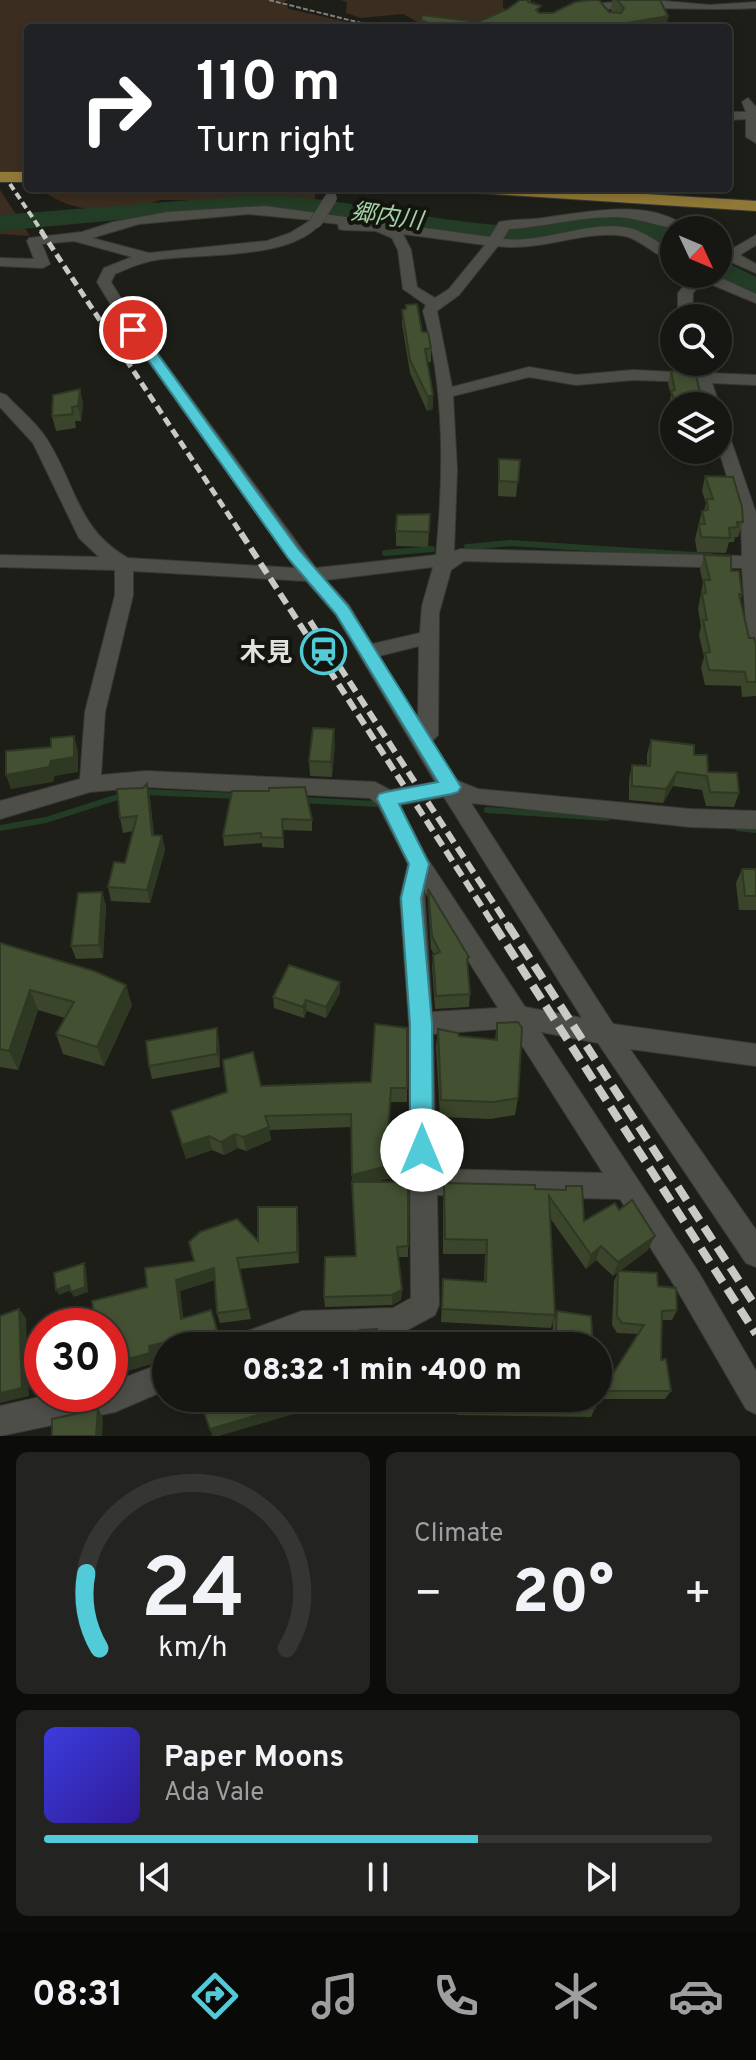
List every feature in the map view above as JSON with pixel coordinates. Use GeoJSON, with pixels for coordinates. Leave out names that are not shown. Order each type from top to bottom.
{"type":"FeatureCollection","features":[{"type":"Feature","properties":{"kind":"main road"},"geometry":{"type":"LineString","coordinates":[[0,177],[24,177]]}},
{"type":"Feature","properties":{"kind":"main road"},"geometry":{"type":"LineString","coordinates":[[540,192],[756,206]]}},
{"type":"Feature","properties":{"kind":"street"},"geometry":{"type":"LineString","coordinates":[[611,24],[598,3],[654,3],[710,8],[756,5]]}},
{"type":"Feature","properties":{"kind":"street"},"geometry":{"type":"LineString","coordinates":[[732,114],[749,108],[752,137],[756,139]]}},
{"type":"Feature","properties":{"kind":"street"},"geometry":{"type":"LineString","coordinates":[[334,193],[311,226],[265,245],[149,258],[120,265],[109,271],[104,282],[133,330],[293,554],[342,610],[418,738],[605,1033],[756,1252]]}},
{"type":"Feature","properties":{"kind":"street"},"geometry":{"type":"LineString","coordinates":[[418,738],[428,735],[430,610],[443,564],[447,432],[436,328],[430,311],[433,303],[451,295],[497,238],[626,207],[660,218]]}},
{"type":"Feature","properties":{"kind":"street"},"geometry":{"type":"LineString","coordinates":[[0,262],[43,264],[34,241],[81,236],[132,222],[222,210],[263,209],[388,228],[408,237],[547,242],[615,231],[640,236],[660,249]]}},
{"type":"Feature","properties":{"kind":"street"},"geometry":{"type":"LineString","coordinates":[[311,226],[316,233],[357,223]]}},
{"type":"Feature","properties":{"kind":"street"},"geometry":{"type":"LineString","coordinates":[[81,236],[80,239],[90,243],[149,258]]}},
{"type":"Feature","properties":{"kind":"street"},"geometry":{"type":"LineString","coordinates":[[408,237],[410,289],[433,303]]}},
{"type":"Feature","properties":{"kind":"street"},"geometry":{"type":"LineString","coordinates":[[732,252],[756,239]]}},
{"type":"Feature","properties":{"kind":"street"},"geometry":{"type":"LineString","coordinates":[[732,261],[756,269]]}},
{"type":"Feature","properties":{"kind":"street"},"geometry":{"type":"LineString","coordinates":[[732,288],[756,299]]}},
{"type":"Feature","properties":{"kind":"street"},"geometry":{"type":"LineString","coordinates":[[444,394],[529,372],[576,380],[633,375],[756,380]]}},
{"type":"Feature","properties":{"kind":"street"},"geometry":{"type":"LineString","coordinates":[[703,378],[708,392]]}},
{"type":"Feature","properties":{"kind":"street"},"geometry":{"type":"LineString","coordinates":[[0,398],[40,441],[88,538],[103,552],[124,564]]}},
{"type":"Feature","properties":{"kind":"street"},"geometry":{"type":"LineString","coordinates":[[732,464],[747,507],[756,639]]}},
{"type":"Feature","properties":{"kind":"street"},"geometry":{"type":"LineString","coordinates":[[0,561],[124,564],[311,575],[443,564],[461,555],[753,564]]}},
{"type":"Feature","properties":{"kind":"street"},"geometry":{"type":"LineString","coordinates":[[90,784],[95,712],[124,595],[124,564]]}},
{"type":"Feature","properties":{"kind":"street"},"geometry":{"type":"LineString","coordinates":[[367,652],[430,637]]}},
{"type":"Feature","properties":{"kind":"street"},"geometry":{"type":"LineString","coordinates":[[0,810],[90,784],[146,779],[375,790],[386,799],[419,864],[689,1283],[756,1399]]}},
{"type":"Feature","properties":{"kind":"street"},"geometry":{"type":"LineString","coordinates":[[386,799],[451,787],[477,797],[690,818],[756,820]]}},
{"type":"Feature","properties":{"kind":"street"},"geometry":{"type":"LineString","coordinates":[[283,1332],[302,1325],[396,1322],[425,1305],[421,1024],[411,898],[419,864]]}},
{"type":"Feature","properties":{"kind":"street"},"geometry":{"type":"LineString","coordinates":[[421,1024],[518,1017],[756,1055]]}},
{"type":"Feature","properties":{"kind":"street"},"geometry":{"type":"LineString","coordinates":[[422,1182],[627,1186]]}},
{"type":"Feature","properties":{"kind":"street"},"geometry":{"type":"LineString","coordinates":[[0,1421],[115,1397],[152,1382]]}},
{"type":"Feature","properties":{"kind":"path"},"geometry":{"type":"LineString","coordinates":[[269,0],[365,24]]}},
{"type":"Feature","properties":{"kind":"shaded area"},"geometry":{"type":"Polygon","coordinates":[[[0,0],[288,0],[283,2],[289,9],[356,24],[24,24],[24,181],[0,182],[0,0]]]}},
{"type":"Feature","properties":{"kind":"shaded area"},"geometry":{"type":"Polygon","coordinates":[[[341,0],[503,0],[503,8],[509,10],[486,24],[421,24],[403,14],[361,18],[346,13],[347,2],[341,0]]]}},
{"type":"Feature","properties":{"kind":"shaded area"},"geometry":{"type":"Polygon","coordinates":[[[0,190],[30,236],[0,234],[0,190]]]}},
{"type":"Feature","properties":{"kind":"shaded area"},"geometry":{"type":"Polygon","coordinates":[[[46,192],[308,192],[315,194],[315,201],[160,200],[130,208],[98,210],[67,204],[46,192]]]}},
{"type":"Feature","properties":{"kind":"building"},"geometry":{"type":"Polygon","coordinates":[[[520,0],[541,6],[536,10],[539,13],[553,13],[575,2],[599,0],[609,12],[621,13],[624,8],[617,0],[660,0],[668,16],[622,24],[430,24],[421,20],[422,15],[478,22],[508,9],[520,0]]]}},
{"type":"Feature","properties":{"kind":"building"},"geometry":{"type":"Polygon","coordinates":[[[417,304],[422,332],[428,332],[431,348],[425,349],[433,395],[428,397],[410,360],[402,310],[406,309],[406,305],[417,304]]]}},
{"type":"Feature","properties":{"kind":"building"},"geometry":{"type":"Polygon","coordinates":[[[672,376],[696,376],[700,392],[671,392],[675,390],[672,376]]]}},
{"type":"Feature","properties":{"kind":"building"},"geometry":{"type":"Polygon","coordinates":[[[80,389],[78,406],[72,407],[73,414],[52,416],[53,395],[80,389]]]}},
{"type":"Feature","properties":{"kind":"building"},"geometry":{"type":"Polygon","coordinates":[[[499,459],[520,460],[518,482],[499,481],[499,459]]]}},
{"type":"Feature","properties":{"kind":"building"},"geometry":{"type":"Polygon","coordinates":[[[705,476],[733,477],[743,522],[737,522],[738,527],[729,528],[730,538],[701,537],[699,524],[705,524],[702,511],[708,510],[707,499],[713,499],[705,476]]]}},
{"type":"Feature","properties":{"kind":"building"},"geometry":{"type":"Polygon","coordinates":[[[430,514],[429,532],[396,531],[397,515],[430,514]]]}},
{"type":"Feature","properties":{"kind":"building"},"geometry":{"type":"Polygon","coordinates":[[[704,555],[731,556],[731,571],[739,571],[742,594],[739,594],[749,638],[754,638],[756,644],[756,682],[747,682],[745,672],[709,670],[705,653],[710,652],[703,620],[707,620],[702,594],[706,593],[704,580],[710,580],[704,555]]]}},
{"type":"Feature","properties":{"kind":"building"},"geometry":{"type":"Polygon","coordinates":[[[313,728],[334,729],[331,762],[309,761],[313,728]]]}},
{"type":"Feature","properties":{"kind":"building"},"geometry":{"type":"Polygon","coordinates":[[[74,736],[74,757],[51,761],[49,767],[6,775],[6,751],[51,747],[51,738],[74,736]]]}},
{"type":"Feature","properties":{"kind":"building"},"geometry":{"type":"Polygon","coordinates":[[[651,740],[694,745],[694,755],[707,755],[708,772],[737,773],[739,793],[710,792],[707,776],[677,772],[666,789],[632,786],[632,765],[650,766],[651,740]]]}},
{"type":"Feature","properties":{"kind":"building"},"geometry":{"type":"Polygon","coordinates":[[[147,784],[152,835],[162,836],[147,890],[108,887],[114,862],[125,863],[137,816],[120,818],[117,789],[143,788],[147,784]]]}},
{"type":"Feature","properties":{"kind":"building"},"geometry":{"type":"Polygon","coordinates":[[[305,787],[312,820],[282,819],[283,838],[261,837],[261,833],[223,836],[232,791],[305,787]]]}},
{"type":"Feature","properties":{"kind":"building"},"geometry":{"type":"Polygon","coordinates":[[[742,869],[756,869],[756,896],[745,896],[742,869]]]}},
{"type":"Feature","properties":{"kind":"building"},"geometry":{"type":"Polygon","coordinates":[[[428,889],[469,957],[470,994],[436,996],[433,955],[440,952],[432,936],[428,889]]]}},
{"type":"Feature","properties":{"kind":"building"},"geometry":{"type":"Polygon","coordinates":[[[102,892],[99,945],[71,946],[78,893],[102,892]]]}},
{"type":"Feature","properties":{"kind":"building"},"geometry":{"type":"Polygon","coordinates":[[[0,943],[94,971],[126,985],[97,1047],[56,1034],[74,1002],[30,990],[9,1051],[0,1049],[0,943]]]}},
{"type":"Feature","properties":{"kind":"building"},"geometry":{"type":"Polygon","coordinates":[[[289,965],[340,982],[326,1007],[306,1000],[303,1007],[273,997],[289,965]]]}},
{"type":"Feature","properties":{"kind":"building"},"geometry":{"type":"Polygon","coordinates":[[[518,1022],[522,1028],[518,1098],[494,1102],[441,1100],[438,1029],[458,1033],[459,1036],[497,1040],[497,1023],[518,1022]]]}},
{"type":"Feature","properties":{"kind":"building"},"geometry":{"type":"Polygon","coordinates":[[[375,1024],[407,1028],[407,1088],[391,1088],[388,1134],[407,1134],[408,1161],[352,1175],[351,1114],[265,1116],[269,1127],[243,1137],[235,1134],[221,1142],[209,1136],[182,1145],[171,1111],[227,1092],[223,1060],[253,1052],[261,1086],[371,1082],[375,1024]]]}},
{"type":"Feature","properties":{"kind":"building"},"geometry":{"type":"Polygon","coordinates":[[[217,1028],[217,1054],[149,1066],[146,1041],[217,1028]]]}},
{"type":"Feature","properties":{"kind":"building"},"geometry":{"type":"Polygon","coordinates":[[[352,1182],[408,1182],[408,1246],[397,1247],[402,1290],[392,1295],[324,1297],[325,1257],[356,1256],[352,1182]]]}},
{"type":"Feature","properties":{"kind":"building"},"geometry":{"type":"Polygon","coordinates":[[[444,1183],[535,1185],[535,1189],[566,1190],[566,1186],[582,1186],[584,1221],[615,1203],[619,1210],[632,1200],[655,1236],[618,1262],[601,1246],[591,1255],[549,1196],[555,1315],[442,1309],[443,1279],[486,1282],[487,1240],[445,1239],[444,1183]]]}},
{"type":"Feature","properties":{"kind":"building"},"geometry":{"type":"Polygon","coordinates":[[[258,1207],[297,1207],[297,1252],[237,1258],[248,1309],[217,1313],[214,1268],[176,1280],[181,1319],[211,1310],[217,1330],[152,1332],[150,1353],[128,1359],[128,1308],[93,1308],[92,1301],[147,1287],[145,1268],[194,1261],[189,1242],[200,1232],[237,1219],[258,1241],[258,1207]]]}},
{"type":"Feature","properties":{"kind":"building"},"geometry":{"type":"Polygon","coordinates":[[[84,1263],[85,1287],[71,1292],[69,1285],[56,1290],[54,1273],[84,1263]]]}},
{"type":"Feature","properties":{"kind":"building"},"geometry":{"type":"Polygon","coordinates":[[[618,1271],[657,1273],[658,1286],[676,1288],[677,1310],[662,1311],[661,1360],[666,1359],[671,1391],[612,1391],[612,1375],[644,1325],[622,1323],[617,1316],[618,1271]]]}},
{"type":"Feature","properties":{"kind":"building"},"geometry":{"type":"Polygon","coordinates":[[[19,1309],[22,1388],[0,1393],[0,1316],[19,1309]]]}},
{"type":"Feature","properties":{"kind":"building"},"geometry":{"type":"Polygon","coordinates":[[[557,1311],[591,1316],[592,1332],[556,1332],[557,1311]]]}},
{"type":"Feature","properties":{"kind":"building"},"geometry":{"type":"Polygon","coordinates":[[[377,1329],[377,1332],[360,1330],[377,1329]]]}},
{"type":"Feature","properties":{"kind":"building"},"geometry":{"type":"Polygon","coordinates":[[[98,1412],[96,1436],[52,1436],[52,1419],[98,1412]]]}},
{"type":"Feature","properties":{"kind":"building"},"geometry":{"type":"Polygon","coordinates":[[[204,1412],[268,1412],[210,1429],[204,1412]]]}},
{"type":"Feature","properties":{"kind":"waterway","name":"郷内川"},"geometry":{"type":"LineString","coordinates":[[0,223],[182,206],[291,203],[344,208],[502,233],[610,223],[631,225],[660,234]]}},
{"type":"Feature","properties":{"kind":"waterway","name":"郷内川"},"geometry":{"type":"LineString","coordinates":[[732,274],[756,288]]}},
{"type":"Feature","properties":{"kind":"waterway"},"geometry":{"type":"LineString","coordinates":[[467,547],[510,543],[711,556]]}},
{"type":"Feature","properties":{"kind":"waterway"},"geometry":{"type":"LineString","coordinates":[[385,553],[432,549]]}},
{"type":"Feature","properties":{"kind":"waterway"},"geometry":{"type":"LineString","coordinates":[[143,792],[239,796]]}},
{"type":"Feature","properties":{"kind":"waterway"},"geometry":{"type":"LineString","coordinates":[[0,828],[46,820],[124,795]]}},
{"type":"Feature","properties":{"kind":"waterway"},"geometry":{"type":"LineString","coordinates":[[302,800],[376,804]]}},
{"type":"Feature","properties":{"kind":"waterway"},"geometry":{"type":"LineString","coordinates":[[487,810],[607,818]]}},
{"type":"Feature","properties":{"kind":"waterway"},"geometry":{"type":"LineString","coordinates":[[738,828],[756,830]]}},
{"type":"Feature","properties":{"kind":"railway"},"geometry":{"type":"LineString","coordinates":[[10,184],[43,233]]}},
{"type":"Feature","properties":{"kind":"railway"},"geometry":{"type":"LineString","coordinates":[[41,231],[242,535]]}},
{"type":"Feature","properties":{"kind":"railway"},"geometry":{"type":"LineString","coordinates":[[241,533],[495,927]]}},
{"type":"Feature","properties":{"kind":"railway"},"geometry":{"type":"LineString","coordinates":[[310,621],[509,927]]}},
{"type":"Feature","properties":{"kind":"railway"},"geometry":{"type":"LineString","coordinates":[[494,925],[756,1334]]}},
{"type":"Feature","properties":{"kind":"railway"},"geometry":{"type":"LineString","coordinates":[[508,925],[756,1307]]}},
{"type":"Feature","properties":{"kind":"place","name":"木見"},"geometry":{"type":"Point","coordinates":[323,652]}},
{"type":"Feature","properties":{"kind":"route"},"geometry":{"type":"LineString","coordinates":[[133,330],[293,554],[342,610],[418,738],[451,787],[386,799],[419,864],[411,898],[421,1024],[422,1150]]}}]}
